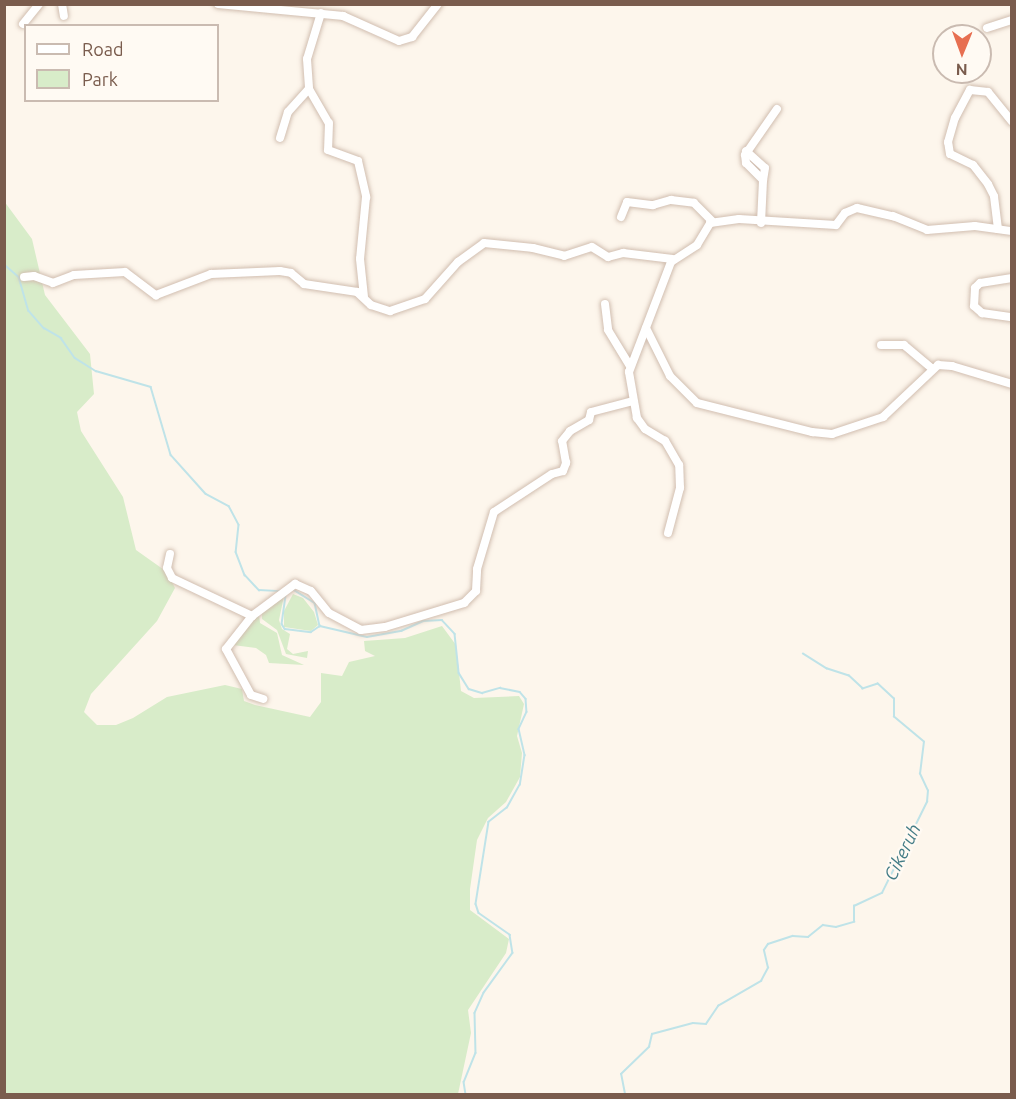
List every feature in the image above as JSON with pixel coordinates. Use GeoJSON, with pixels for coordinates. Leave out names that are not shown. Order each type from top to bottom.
{"type":"FeatureCollection","features":[{"type":"Feature","properties":{"kind":"street"},"geometry":{"type":"LineString","coordinates":[[23,24],[39,4]]}},
{"type":"Feature","properties":{"kind":"street"},"geometry":{"type":"LineString","coordinates":[[62,4],[64,16]]}},
{"type":"Feature","properties":{"kind":"street"},"geometry":{"type":"LineString","coordinates":[[218,4],[268,12],[321,13],[350,18],[385,38],[402,41],[412,37],[438,4]]}},
{"type":"Feature","properties":{"kind":"street"},"geometry":{"type":"LineString","coordinates":[[321,13],[307,59],[309,89],[329,123],[328,150],[358,161],[366,197],[360,260],[364,297]]}},
{"type":"Feature","properties":{"kind":"street"},"geometry":{"type":"LineString","coordinates":[[992,26],[1011,20]]}},
{"type":"Feature","properties":{"kind":"street"},"geometry":{"type":"LineString","coordinates":[[280,138],[288,112],[309,89]]}},
{"type":"Feature","properties":{"kind":"street"},"geometry":{"type":"LineString","coordinates":[[998,229],[994,196],[988,184],[973,165],[950,154],[948,142],[955,118],[970,90],[988,92],[1011,122]]}},
{"type":"Feature","properties":{"kind":"street"},"geometry":{"type":"LineString","coordinates":[[761,223],[763,180],[746,163],[746,151],[777,109]]}},
{"type":"Feature","properties":{"kind":"street"},"geometry":{"type":"LineString","coordinates":[[621,217],[627,201],[652,205],[671,200],[694,203],[713,222]]}},
{"type":"Feature","properties":{"kind":"street"},"geometry":{"type":"LineString","coordinates":[[630,366],[646,328],[653,302],[673,259],[697,245],[713,222],[739,219],[761,223],[836,225],[845,213],[856,208],[893,216],[927,230],[975,226],[1011,231]]}},
{"type":"Feature","properties":{"kind":"street"},"geometry":{"type":"LineString","coordinates":[[24,277],[34,276],[52,283],[74,275],[124,272],[156,295],[211,274],[280,271],[291,273],[304,284],[334,291],[350,290],[383,310],[415,305],[472,249],[484,243],[533,248],[564,256],[592,247],[608,257],[623,253],[673,259]]}},
{"type":"Feature","properties":{"kind":"street"},"geometry":{"type":"LineString","coordinates":[[1011,278],[980,283],[975,288],[974,306],[982,313],[1011,317]]}},
{"type":"Feature","properties":{"kind":"street"},"geometry":{"type":"LineString","coordinates":[[604,304],[608,330],[630,366],[633,401],[640,424],[665,441],[679,465],[680,488],[668,533]]}},
{"type":"Feature","properties":{"kind":"street"},"geometry":{"type":"LineString","coordinates":[[646,328],[670,376],[697,403],[812,432],[832,434],[884,417],[931,368],[952,366],[1011,384]]}},
{"type":"Feature","properties":{"kind":"street"},"geometry":{"type":"LineString","coordinates":[[880,345],[904,345],[931,368]]}},
{"type":"Feature","properties":{"kind":"street"},"geometry":{"type":"LineString","coordinates":[[263,699],[251,695],[226,649],[252,616],[281,592],[302,585],[329,613],[361,630],[385,627],[464,603],[476,591],[478,566],[494,512],[552,474],[563,471],[566,463],[562,441],[570,431],[589,420],[591,412],[633,401]]}},
{"type":"Feature","properties":{"kind":"street"},"geometry":{"type":"LineString","coordinates":[[170,554],[167,568],[172,578],[252,616]]}},
{"type":"Feature","properties":{"kind":"green space"},"geometry":{"type":"Polygon","coordinates":[[[4,201],[32,239],[45,295],[90,354],[94,394],[77,412],[81,431],[123,497],[136,550],[167,572],[175,588],[157,621],[91,694],[84,712],[97,725],[116,725],[133,718],[167,697],[225,685],[242,689],[244,701],[310,717],[321,702],[321,673],[342,676],[349,662],[375,656],[365,651],[364,641],[405,638],[442,626],[456,645],[461,691],[474,698],[519,696],[524,704],[517,736],[522,753],[520,777],[506,802],[488,818],[477,840],[470,889],[470,910],[509,939],[506,953],[468,1010],[471,1033],[458,1094],[5,1094],[4,201]]]}},
{"type":"Feature","properties":{"kind":"green space"},"geometry":{"type":"Polygon","coordinates":[[[293,594],[303,598],[314,612],[318,625],[311,631],[284,627],[284,611],[293,594]]]}},
{"type":"Feature","properties":{"kind":"green space"},"geometry":{"type":"Polygon","coordinates":[[[284,596],[279,620],[282,629],[290,634],[287,649],[293,654],[308,651],[307,658],[286,654],[277,630],[262,619],[262,611],[284,596]]]}},
{"type":"Feature","properties":{"kind":"green space"},"geometry":{"type":"Polygon","coordinates":[[[259,614],[260,623],[277,633],[282,655],[304,665],[269,663],[266,655],[256,648],[233,645],[238,635],[259,614]]]}},
{"type":"Feature","properties":{"kind":"waterway"},"geometry":{"type":"LineString","coordinates":[[4,264],[19,277],[29,311],[44,328],[61,338],[75,358],[96,371],[151,387],[171,455],[206,494],[229,506],[239,525],[236,552],[245,575],[259,590],[280,591]]}},
{"type":"Feature","properties":{"kind":"waterway"},"geometry":{"type":"LineString","coordinates":[[294,590],[315,603],[320,626],[367,637],[401,631],[423,621],[442,620],[455,634],[459,673],[469,689],[482,693],[500,688],[520,692],[526,699],[527,712],[519,729],[525,755],[520,785],[507,808],[489,822],[476,904],[479,913],[510,935],[513,953],[484,993],[475,1013],[476,1053],[464,1082],[466,1094]]}},
{"type":"Feature","properties":{"kind":"waterway"},"geometry":{"type":"LineString","coordinates":[[286,596],[282,624],[285,629],[311,632],[320,626]]}},
{"type":"Feature","properties":{"kind":"waterway","name":"Cikeruh"},"geometry":{"type":"LineString","coordinates":[[625,1094],[621,1074],[649,1047],[652,1034],[693,1023],[706,1024],[718,1006],[761,981],[768,968],[764,950],[768,944],[793,936],[808,937],[823,925],[836,927],[854,922],[854,906],[882,893],[927,802],[928,791],[920,774],[924,742],[894,717],[894,699],[878,684],[863,689],[849,676],[827,669],[803,654]]}}]}
